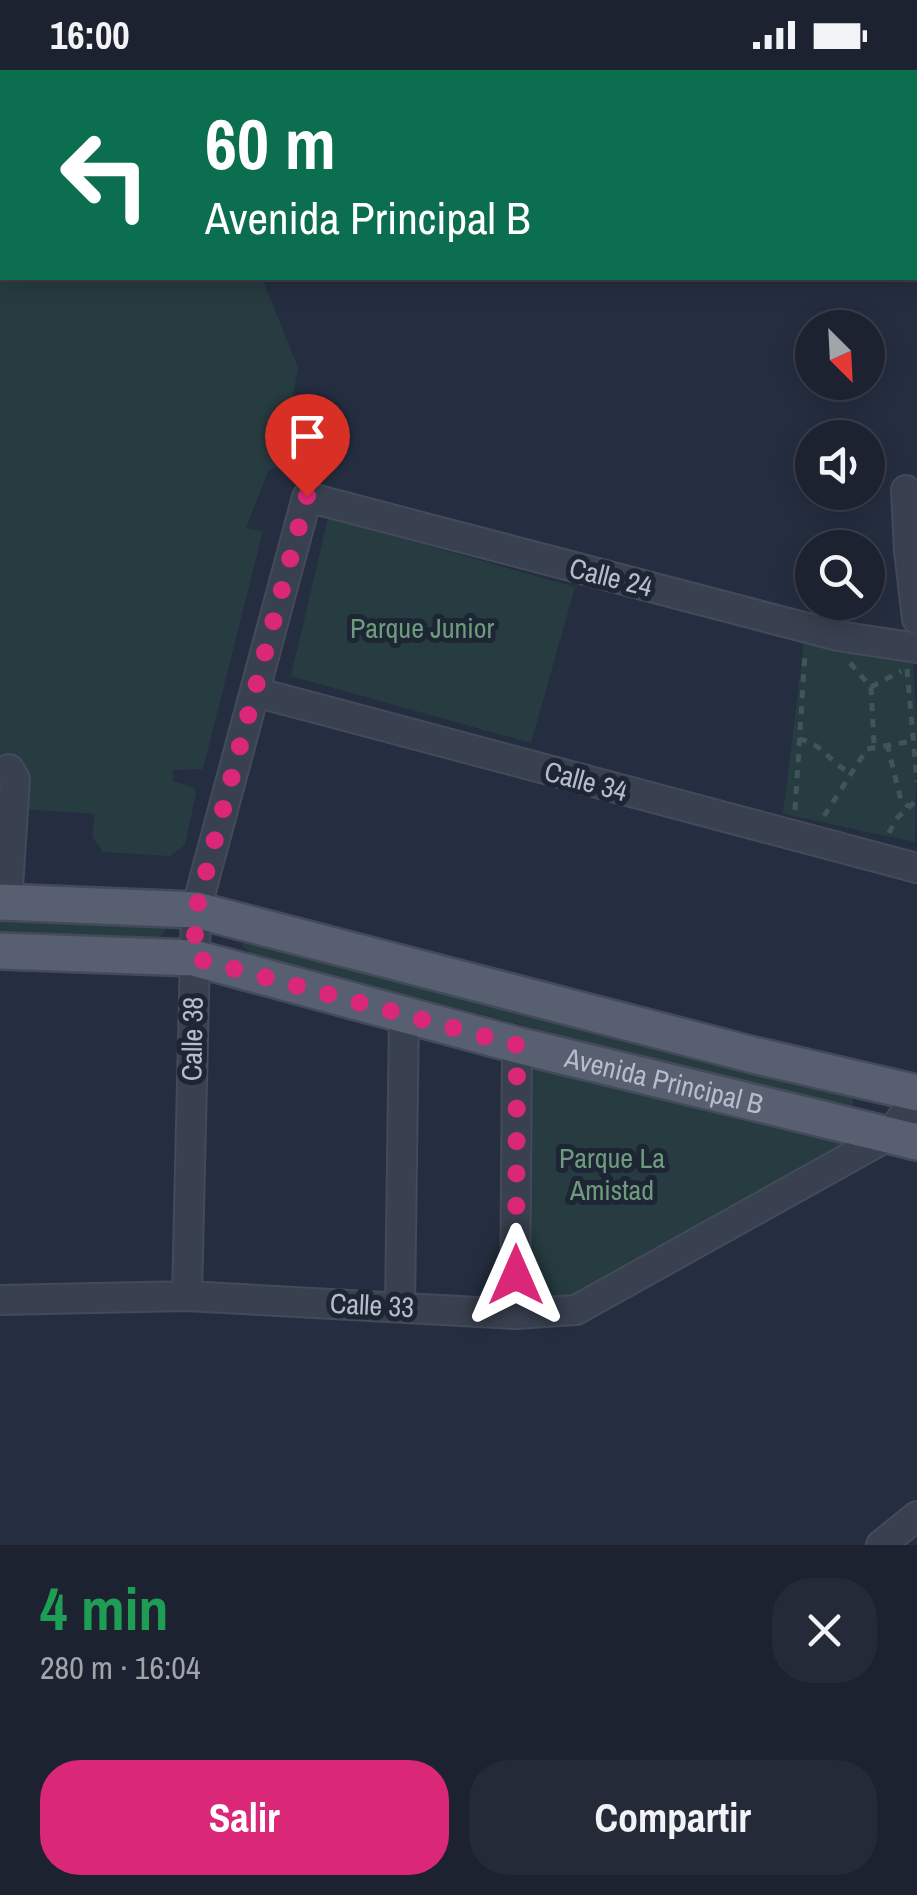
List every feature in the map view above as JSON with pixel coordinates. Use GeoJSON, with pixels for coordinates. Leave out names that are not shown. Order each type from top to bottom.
{"type":"FeatureCollection","features":[{"type":"Feature","properties":{"kind":"main road","name":"Avenida Principal B"},"geometry":{"type":"LineString","coordinates":[[3,903],[196,910],[917,1094]]}},
{"type":"Feature","properties":{"kind":"main road","name":"Avenida Principal B"},"geometry":{"type":"LineString","coordinates":[[0,951],[194,958],[517,1045],[904,1139]]}},
{"type":"Feature","properties":{"kind":"street"},"geometry":{"type":"LineString","coordinates":[[906,490],[908,551],[917,619]]}},
{"type":"Feature","properties":{"kind":"street","name":"Calle 24"},"geometry":{"type":"LineString","coordinates":[[307,496],[838,636],[917,648]]}},
{"type":"Feature","properties":{"kind":"street","name":"Calle 38"},"geometry":{"type":"LineString","coordinates":[[187,1296],[196,910],[307,496]]}},
{"type":"Feature","properties":{"kind":"street","name":"Calle 34"},"geometry":{"type":"LineString","coordinates":[[255,692],[917,868]]}},
{"type":"Feature","properties":{"kind":"street"},"geometry":{"type":"LineString","coordinates":[[3,903],[15,779],[9,769]]}},
{"type":"Feature","properties":{"kind":"street"},"geometry":{"type":"LineString","coordinates":[[400,1307],[404,1015]]}},
{"type":"Feature","properties":{"kind":"street"},"geometry":{"type":"LineString","coordinates":[[515,1314],[517,1045]]}},
{"type":"Feature","properties":{"kind":"street","name":"Calle 33"},"geometry":{"type":"LineString","coordinates":[[0,1300],[187,1296],[515,1314],[576,1310],[904,1139],[917,1094]]}},
{"type":"Feature","properties":{"kind":"street"},"geometry":{"type":"LineString","coordinates":[[881,1545],[917,1516]]}},
{"type":"Feature","properties":{"kind":"path"},"geometry":{"type":"LineString","coordinates":[[806,652],[793,809],[840,821]]}},
{"type":"Feature","properties":{"kind":"path"},"geometry":{"type":"LineString","coordinates":[[844,658],[871,687],[874,746]]}},
{"type":"Feature","properties":{"kind":"path"},"geometry":{"type":"LineString","coordinates":[[871,687],[907,666],[917,782]]}},
{"type":"Feature","properties":{"kind":"path"},"geometry":{"type":"LineString","coordinates":[[798,740],[815,742],[851,773]]}},
{"type":"Feature","properties":{"kind":"path"},"geometry":{"type":"LineString","coordinates":[[824,817],[867,748],[913,742]]}},
{"type":"Feature","properties":{"kind":"path"},"geometry":{"type":"LineString","coordinates":[[886,744],[901,800],[908,806]]}},
{"type":"Feature","properties":{"kind":"path"},"geometry":{"type":"LineString","coordinates":[[888,833],[917,800]]}},
{"type":"Feature","properties":{"kind":"path"},"geometry":{"type":"LineString","coordinates":[[872,829],[902,836]]}},
{"type":"Feature","properties":{"kind":"green space"},"geometry":{"type":"Polygon","coordinates":[[[0,280],[263,280],[298,368],[280,467],[269,469],[246,528],[263,531],[203,769],[173,770],[173,781],[194,788],[196,793],[185,845],[170,856],[103,852],[92,836],[95,814],[23,809],[0,828],[0,280]]]}},
{"type":"Feature","properties":{"kind":"green space","name":"Parque Junior"},"geometry":{"type":"Polygon","coordinates":[[[328,518],[575,587],[531,743],[291,676],[328,518]]]}},
{"type":"Feature","properties":{"kind":"green space"},"geometry":{"type":"Polygon","coordinates":[[[804,642],[912,651],[917,722],[915,842],[783,814],[804,642]]]}},
{"type":"Feature","properties":{"kind":"green space"},"geometry":{"type":"Polygon","coordinates":[[[0,910],[164,920],[165,932],[158,938],[0,936],[0,910]]]}},
{"type":"Feature","properties":{"kind":"green space"},"geometry":{"type":"Polygon","coordinates":[[[241,935],[853,1092],[853,1104],[844,1109],[251,954],[243,946],[241,935]]]}},
{"type":"Feature","properties":{"kind":"green space","name":"Parque La Amistad"},"geometry":{"type":"Polygon","coordinates":[[[525,1061],[843,1140],[839,1154],[562,1300],[523,1299],[525,1061]]]}},
{"type":"Feature","properties":{"kind":"route"},"geometry":{"type":"LineString","coordinates":[[307,496],[196,910],[194,958],[517,1045],[516,1275]]}}]}
